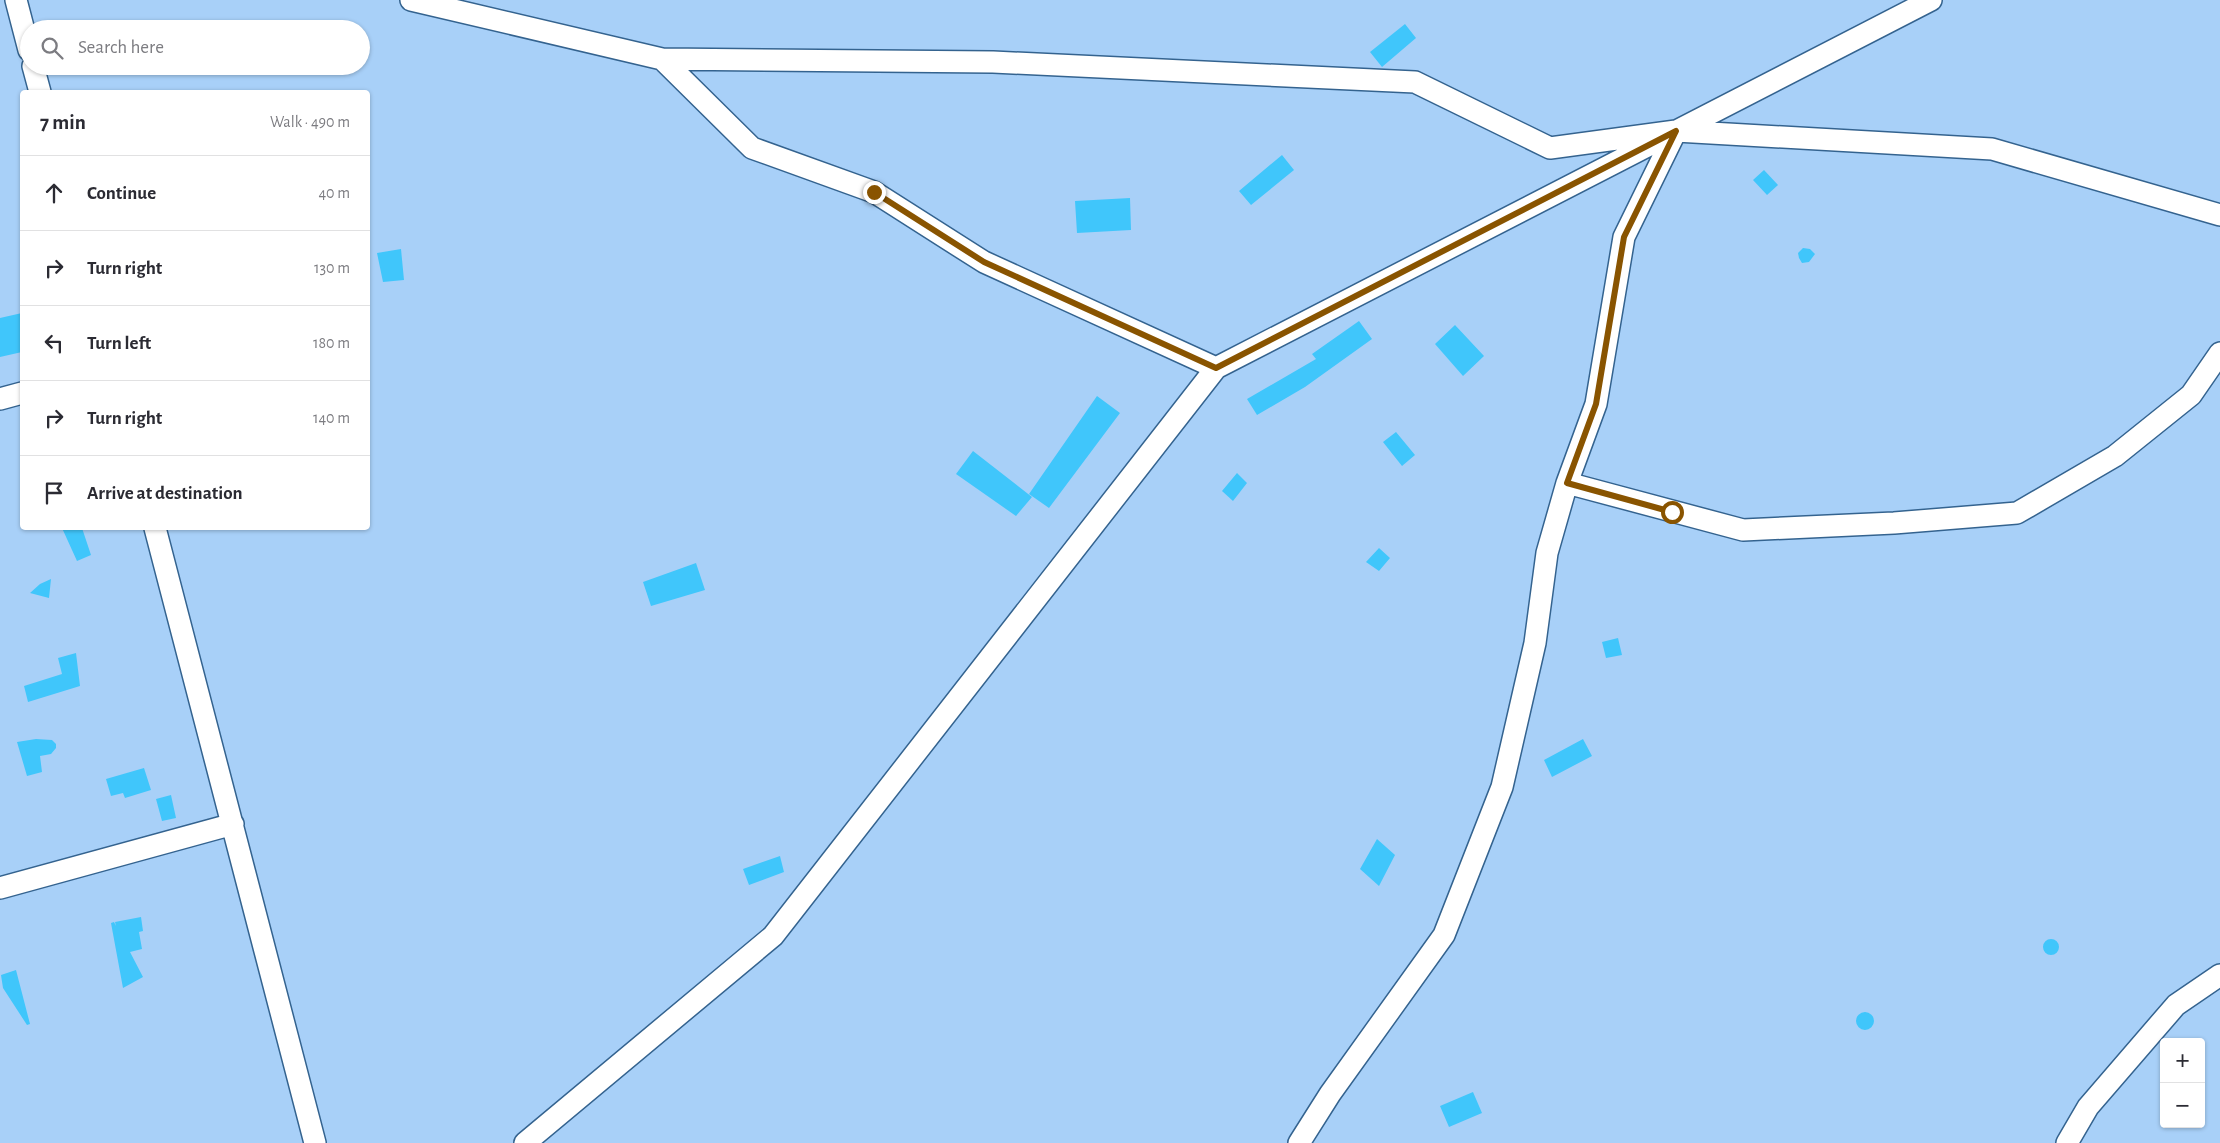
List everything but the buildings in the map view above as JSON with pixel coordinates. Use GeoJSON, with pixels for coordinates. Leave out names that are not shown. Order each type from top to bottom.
{"type":"FeatureCollection","features":[{"type":"Feature","properties":{"kind":"street"},"geometry":{"type":"LineString","coordinates":[[16,0],[21,20]]}},
{"type":"Feature","properties":{"kind":"street"},"geometry":{"type":"LineString","coordinates":[[411,0],[662,59],[993,62],[1415,82],[1550,148],[1676,131],[1992,149],[2220,215]]}},
{"type":"Feature","properties":{"kind":"street"},"geometry":{"type":"LineString","coordinates":[[525,1143],[773,936],[1216,368],[1931,0]]}},
{"type":"Feature","properties":{"kind":"street"},"geometry":{"type":"LineString","coordinates":[[662,59],[752,148],[874,192],[984,262],[1216,368]]}},
{"type":"Feature","properties":{"kind":"street"},"geometry":{"type":"LineString","coordinates":[[35,75],[39,90]]}},
{"type":"Feature","properties":{"kind":"street"},"geometry":{"type":"LineString","coordinates":[[1299,1143],[1330,1094],[1444,935],[1502,787],[1536,643],[1547,553],[1567,483],[1596,404],[1624,237],[1676,131]]}},
{"type":"Feature","properties":{"kind":"street"},"geometry":{"type":"LineString","coordinates":[[1567,483],[1742,530],[1894,523],[2016,513],[2115,456],[2191,395],[2220,352]]}},
{"type":"Feature","properties":{"kind":"street"},"geometry":{"type":"LineString","coordinates":[[0,399],[20,394]]}},
{"type":"Feature","properties":{"kind":"street"},"geometry":{"type":"LineString","coordinates":[[156,530],[315,1143]]}},
{"type":"Feature","properties":{"kind":"street"},"geometry":{"type":"LineString","coordinates":[[0,888],[233,824]]}},
{"type":"Feature","properties":{"kind":"street"},"geometry":{"type":"LineString","coordinates":[[2067,1143],[2088,1107],[2176,1005],[2220,975]]}},
{"type":"Feature","properties":{"kind":"route"},"geometry":{"type":"LineString","coordinates":[[874,192],[984,262],[1216,368],[1676,131],[1624,237],[1596,404],[1567,483],[1672,512]]}}]}
